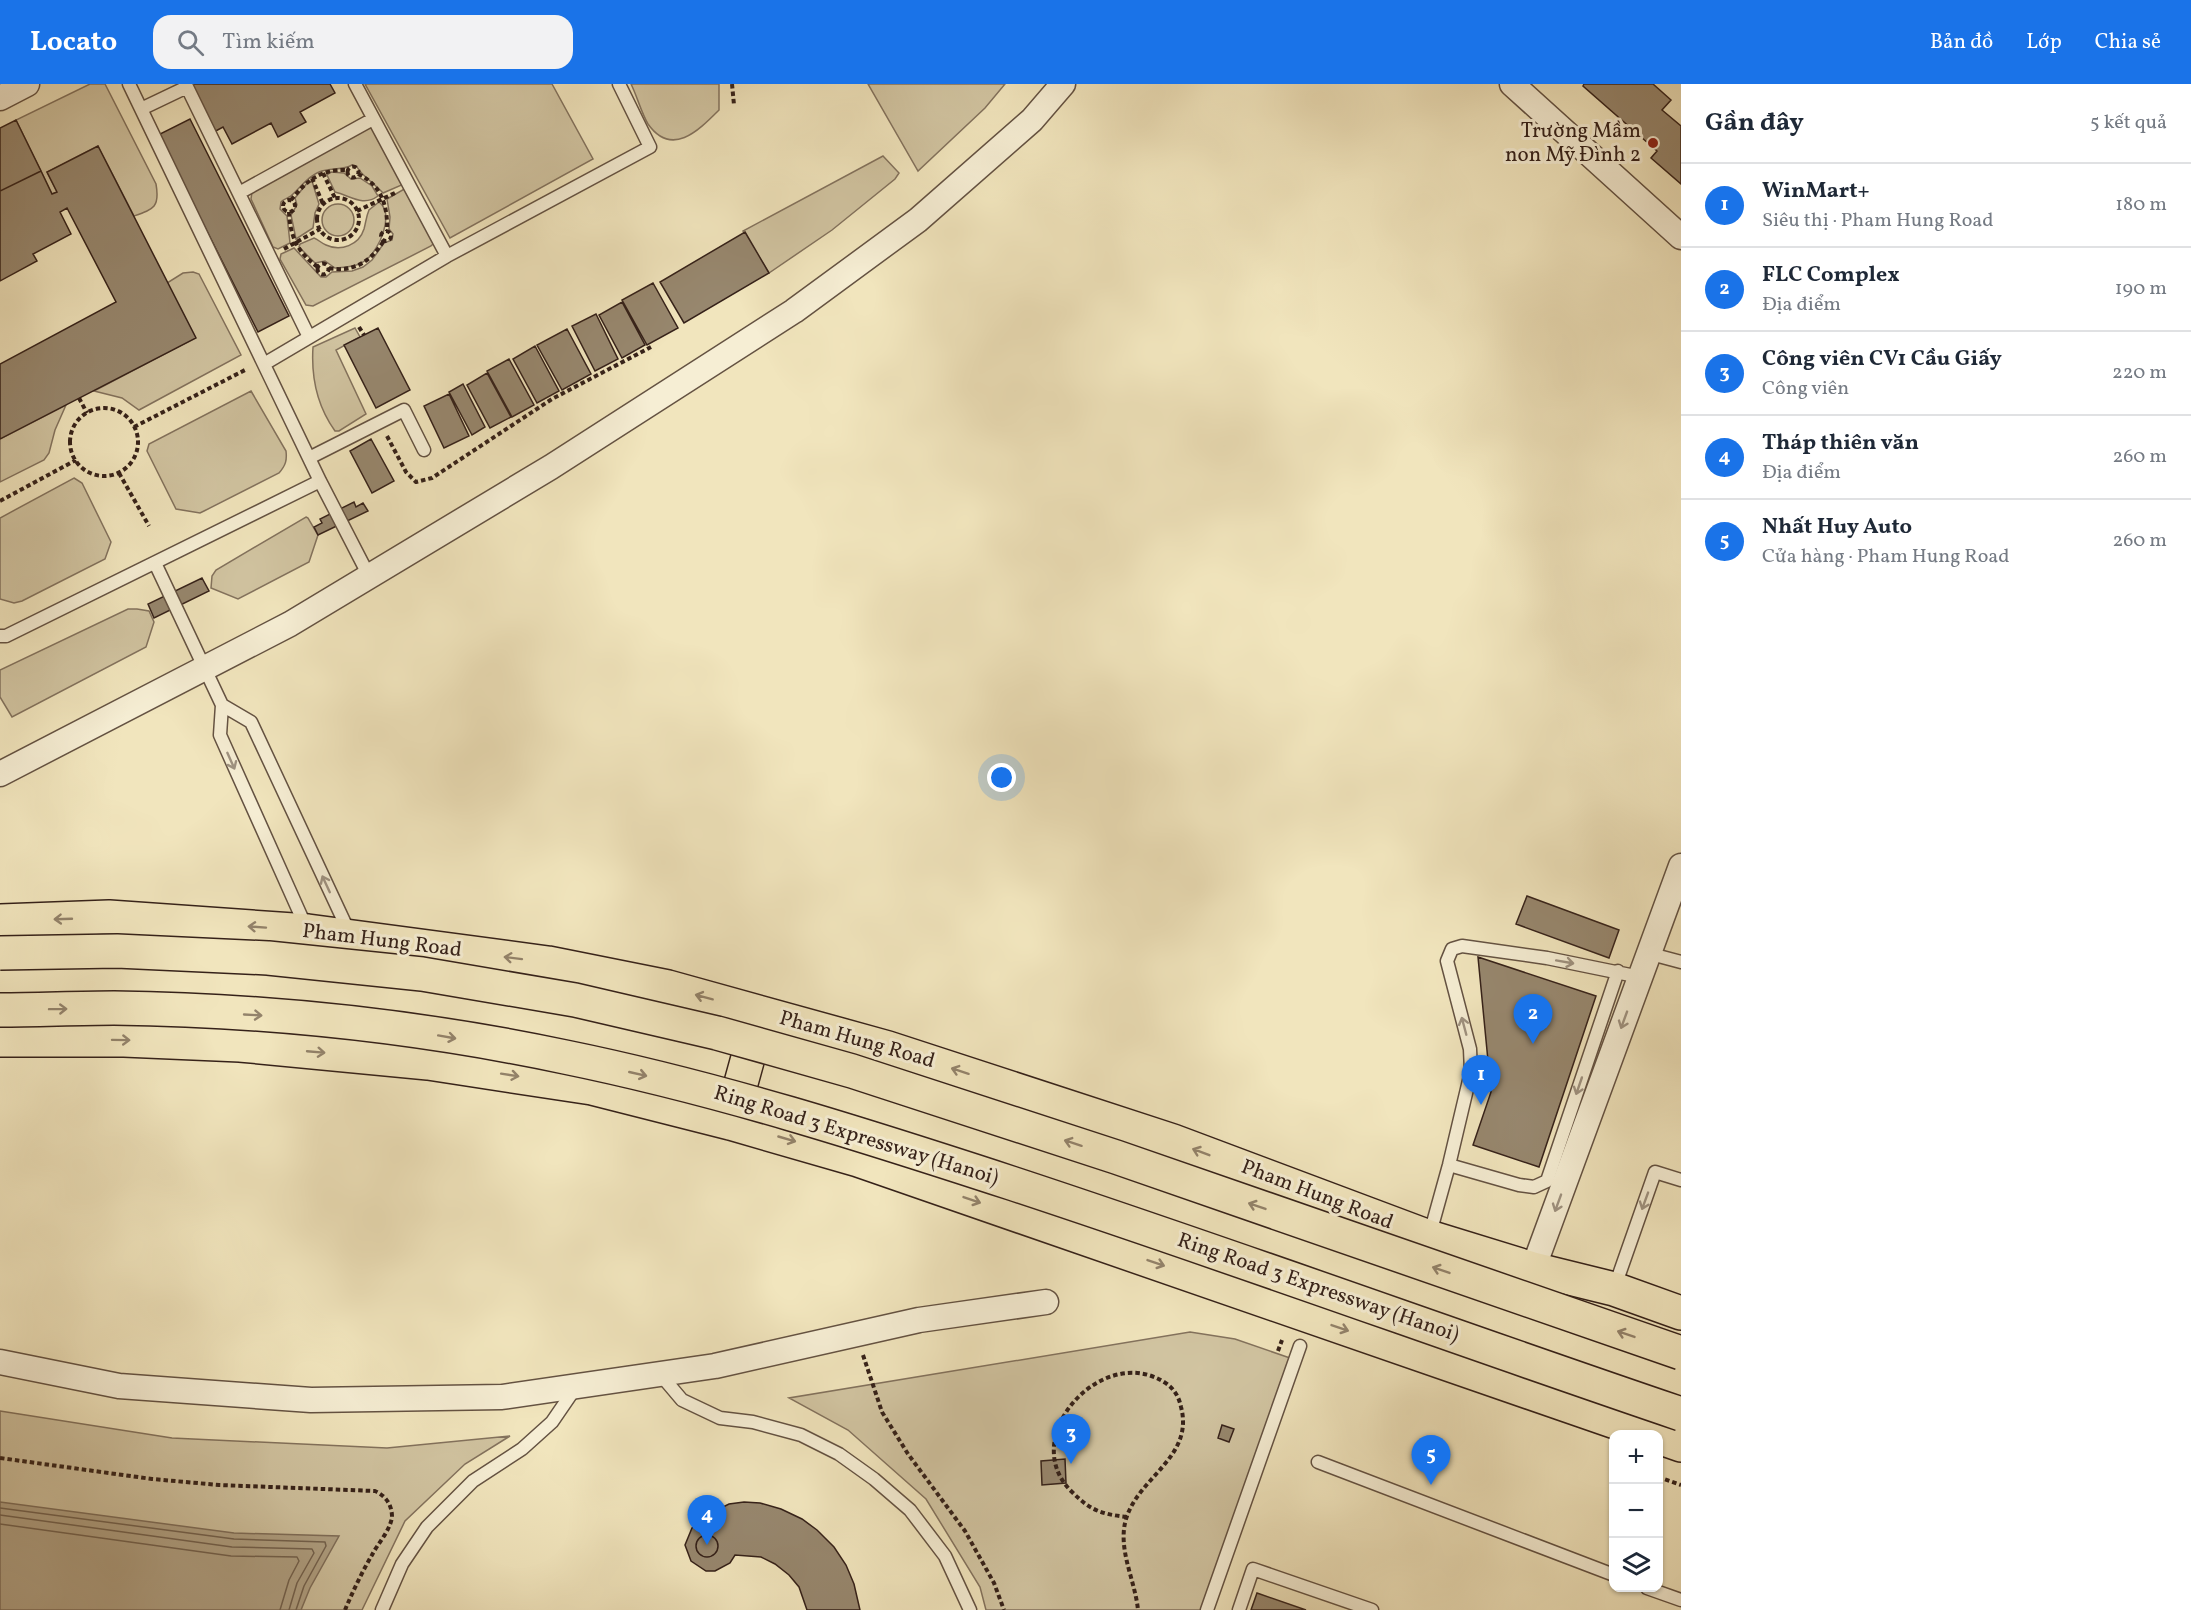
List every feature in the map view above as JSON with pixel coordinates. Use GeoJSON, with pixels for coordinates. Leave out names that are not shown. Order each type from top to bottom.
{"type":"FeatureCollection","features":[{"type":"Feature","properties":{"kind":"main road","name":"Pham Hung Road"},"geometry":{"type":"LineString","coordinates":[[0,921],[109,917],[308,931],[566,966],[668,987],[888,1048],[1173,1141],[1429,1237],[1533,1269],[1614,1289],[1681,1313]]}},
{"type":"Feature","properties":{"kind":"main road"},"geometry":{"type":"LineString","coordinates":[[0,953],[117,951],[256,958],[422,974],[575,1000],[717,1033],[852,1071],[1116,1157],[1681,1353]]}},
{"type":"Feature","properties":{"kind":"main road","name":"Ring Road 3 Expressway (Hanoi)"},"geometry":{"type":"LineString","coordinates":[[0,1010],[115,1008],[263,1015],[413,1031],[564,1056],[701,1088],[835,1125],[1085,1207],[1681,1414]]}},
{"type":"Feature","properties":{"kind":"main road"},"geometry":{"type":"LineString","coordinates":[[730,1123],[761,1012]]}},
{"type":"Feature","properties":{"kind":"main road"},"geometry":{"type":"LineString","coordinates":[[0,1040],[124,1040],[240,1045],[428,1063],[592,1088],[730,1123],[858,1160],[1638,1430]]}},
{"type":"Feature","properties":{"kind":"main road"},"geometry":{"type":"LineString","coordinates":[[1663,1438],[1681,1445]]}},
{"type":"Feature","properties":{"kind":"street"},"geometry":{"type":"LineString","coordinates":[[0,98],[27,84]]}},
{"type":"Feature","properties":{"kind":"street"},"geometry":{"type":"LineString","coordinates":[[0,774],[290,624],[551,467],[794,311],[918,220],[1032,120],[1063,84]]}},
{"type":"Feature","properties":{"kind":"street"},"geometry":{"type":"LineString","coordinates":[[1512,84],[1681,237]]}},
{"type":"Feature","properties":{"kind":"street"},"geometry":{"type":"LineString","coordinates":[[1533,1269],[1629,974],[1651,954],[1681,866]]}},
{"type":"Feature","properties":{"kind":"street"},"geometry":{"type":"LineString","coordinates":[[0,1362],[119,1386],[311,1400],[502,1398],[715,1366],[919,1320],[1046,1302]]}},
{"type":"Feature","properties":{"kind":"lane"},"geometry":{"type":"LineString","coordinates":[[129,84],[320,481],[369,576]]}},
{"type":"Feature","properties":{"kind":"lane"},"geometry":{"type":"LineString","coordinates":[[355,84],[447,256]]}},
{"type":"Feature","properties":{"kind":"lane"},"geometry":{"type":"LineString","coordinates":[[264,364],[447,256],[650,147],[619,84]]}},
{"type":"Feature","properties":{"kind":"lane"},"geometry":{"type":"LineString","coordinates":[[141,109],[187,87],[309,337]]}},
{"type":"Feature","properties":{"kind":"lane"},"geometry":{"type":"LineString","coordinates":[[239,194],[374,119]]}},
{"type":"Feature","properties":{"kind":"lane"},"geometry":{"type":"LineString","coordinates":[[309,458],[404,410],[424,450]]}},
{"type":"Feature","properties":{"kind":"lane"},"geometry":{"type":"LineString","coordinates":[[0,636],[6,636],[320,481]]}},
{"type":"Feature","properties":{"kind":"lane"},"geometry":{"type":"LineString","coordinates":[[155,563],[222,705],[220,735],[308,931]]}},
{"type":"Feature","properties":{"kind":"lane"},"geometry":{"type":"LineString","coordinates":[[222,705],[251,722],[351,937]]}},
{"type":"Feature","properties":{"kind":"lane"},"geometry":{"type":"LineString","coordinates":[[1429,1237],[1449,1165],[1471,1062],[1470,1049],[1447,961],[1452,949],[1462,946],[1629,974],[1546,1181],[1534,1187],[1519,1185],[1449,1165]]}},
{"type":"Feature","properties":{"kind":"lane"},"geometry":{"type":"LineString","coordinates":[[1651,954],[1681,962]]}},
{"type":"Feature","properties":{"kind":"lane"},"geometry":{"type":"LineString","coordinates":[[1614,1289],[1655,1172],[1681,1180]]}},
{"type":"Feature","properties":{"kind":"lane"},"geometry":{"type":"LineString","coordinates":[[1207,1610],[1299,1346]]}},
{"type":"Feature","properties":{"kind":"lane"},"geometry":{"type":"LineString","coordinates":[[660,1374],[682,1400],[720,1418],[753,1422],[801,1435],[839,1454],[874,1479],[910,1510],[945,1556],[970,1610]]}},
{"type":"Feature","properties":{"kind":"lane"},"geometry":{"type":"LineString","coordinates":[[382,1610],[402,1564],[428,1527],[473,1481],[522,1449],[552,1422],[576,1387]]}},
{"type":"Feature","properties":{"kind":"lane"},"geometry":{"type":"LineString","coordinates":[[1318,1462],[1609,1573]]}},
{"type":"Feature","properties":{"kind":"lane"},"geometry":{"type":"LineString","coordinates":[[1239,1610],[1253,1569],[1372,1610]]}},
{"type":"Feature","properties":{"kind":"lane"},"geometry":{"type":"LineString","coordinates":[[1660,1592],[1681,1600]]}},
{"type":"Feature","properties":{"kind":"path"},"geometry":{"type":"LineString","coordinates":[[732,84],[734,105]]}},
{"type":"Feature","properties":{"kind":"path"},"geometry":{"type":"LineString","coordinates":[[318,267],[324,263],[329,268],[344,269],[360,265],[368,260],[384,240],[391,238],[392,235],[387,231],[388,215],[383,198],[375,185],[358,174],[358,170],[354,167],[349,167],[347,171]]}},
{"type":"Feature","properties":{"kind":"path"},"geometry":{"type":"LineString","coordinates":[[291,200],[312,178],[332,170],[347,171]]}},
{"type":"Feature","properties":{"kind":"path"},"geometry":{"type":"LineString","coordinates":[[347,171],[350,177],[356,177],[358,174]]}},
{"type":"Feature","properties":{"kind":"path"},"geometry":{"type":"LineString","coordinates":[[323,173],[335,198]]}},
{"type":"Feature","properties":{"kind":"path"},"geometry":{"type":"LineString","coordinates":[[312,178],[323,204]]}},
{"type":"Feature","properties":{"kind":"path"},"geometry":{"type":"LineString","coordinates":[[357,211],[410,186]]}},
{"type":"Feature","properties":{"kind":"path"},"geometry":{"type":"LineString","coordinates":[[335,198],[348,201],[357,211],[358,225],[350,236],[336,240],[329,238],[320,230],[317,216],[323,204],[335,198]]}},
{"type":"Feature","properties":{"kind":"path"},"geometry":{"type":"LineString","coordinates":[[289,212],[285,211],[282,205],[285,200],[291,200]]}},
{"type":"Feature","properties":{"kind":"path"},"geometry":{"type":"LineString","coordinates":[[289,212],[295,207],[291,200]]}},
{"type":"Feature","properties":{"kind":"path"},"geometry":{"type":"LineString","coordinates":[[289,212],[290,228],[295,243],[304,257],[318,267],[319,273],[323,275],[328,272],[329,268]]}},
{"type":"Feature","properties":{"kind":"path"},"geometry":{"type":"LineString","coordinates":[[270,256],[320,230]]}},
{"type":"Feature","properties":{"kind":"path"},"geometry":{"type":"LineString","coordinates":[[359,327],[364,335]]}},
{"type":"Feature","properties":{"kind":"path"},"geometry":{"type":"LineString","coordinates":[[380,422],[406,472],[416,482],[432,478],[552,399],[651,347]]}},
{"type":"Feature","properties":{"kind":"path"},"geometry":{"type":"LineString","coordinates":[[134,427],[245,370]]}},
{"type":"Feature","properties":{"kind":"path"},"geometry":{"type":"LineString","coordinates":[[79,398],[87,413]]}},
{"type":"Feature","properties":{"kind":"path"},"geometry":{"type":"LineString","coordinates":[[110,408],[121,412],[134,427],[138,441],[137,452],[132,463],[119,473],[103,476],[92,474],[83,469],[76,460],[71,450],[70,439],[79,419],[87,413],[110,408]]}},
{"type":"Feature","properties":{"kind":"path"},"geometry":{"type":"LineString","coordinates":[[0,501],[76,460]]}},
{"type":"Feature","properties":{"kind":"path"},"geometry":{"type":"LineString","coordinates":[[119,473],[149,526]]}},
{"type":"Feature","properties":{"kind":"path"},"geometry":{"type":"LineString","coordinates":[[856,1335],[882,1412],[908,1454],[966,1530],[994,1582],[1004,1610]]}},
{"type":"Feature","properties":{"kind":"path"},"geometry":{"type":"LineString","coordinates":[[1127,1517],[1105,1515],[1090,1509],[1063,1483],[1056,1466],[1054,1451],[1055,1435],[1064,1414],[1077,1397],[1096,1382],[1116,1375],[1134,1373],[1166,1382],[1178,1396],[1183,1412],[1183,1427],[1179,1444],[1171,1459],[1145,1488],[1127,1517],[1124,1535],[1125,1554],[1137,1595],[1138,1610]]}},
{"type":"Feature","properties":{"kind":"path"},"geometry":{"type":"LineString","coordinates":[[0,1458],[185,1482],[375,1491],[383,1494],[389,1504],[392,1517],[388,1529],[372,1553],[345,1610]]}},
{"type":"Feature","properties":{"kind":"path"},"geometry":{"type":"LineString","coordinates":[[1663,1478],[1681,1485]]}},
{"type":"Feature","properties":{"kind":"shaded area"},"geometry":{"type":"Polygon","coordinates":[[[90,84],[105,84],[156,184],[157,198],[154,206],[134,216],[98,146],[47,172],[57,192],[52,194],[16,120],[90,84]]]}},
{"type":"Feature","properties":{"kind":"shaded area"},"geometry":{"type":"Polygon","coordinates":[[[365,84],[552,84],[593,159],[450,238],[365,84]]]}},
{"type":"Feature","properties":{"kind":"shaded area"},"geometry":{"type":"Polygon","coordinates":[[[631,84],[719,84],[719,110],[685,137],[676,140],[666,139],[657,134],[648,124],[631,84]]]}},
{"type":"Feature","properties":{"kind":"shaded area"},"geometry":{"type":"Polygon","coordinates":[[[868,84],[1005,84],[985,108],[918,171],[868,84]]]}},
{"type":"Feature","properties":{"kind":"shaded area"},"geometry":{"type":"Polygon","coordinates":[[[371,124],[404,184],[383,193],[357,167],[352,165],[319,172],[281,202],[280,209],[287,216],[290,243],[278,249],[273,247],[251,199],[252,192],[371,124]]]}},
{"type":"Feature","properties":{"kind":"shaded area"},"geometry":{"type":"Polygon","coordinates":[[[883,156],[899,173],[895,179],[832,230],[769,273],[743,231],[883,156]]]}},
{"type":"Feature","properties":{"kind":"shaded area"},"geometry":{"type":"Polygon","coordinates":[[[331,172],[344,173],[351,179],[360,178],[372,186],[378,196],[362,201],[335,192],[327,175],[331,172]]]}},
{"type":"Feature","properties":{"kind":"shaded area"},"geometry":{"type":"Polygon","coordinates":[[[312,181],[319,204],[313,228],[296,239],[291,215],[297,205],[295,198],[308,182],[312,181]]]}},
{"type":"Feature","properties":{"kind":"shaded area"},"geometry":{"type":"Polygon","coordinates":[[[406,188],[434,243],[313,306],[306,305],[280,259],[281,254],[294,248],[321,277],[326,277],[332,272],[352,271],[363,267],[372,260],[384,243],[392,240],[387,199],[406,188]]]}},
{"type":"Feature","properties":{"kind":"shaded area"},"geometry":{"type":"Polygon","coordinates":[[[379,202],[386,215],[384,232],[372,254],[360,264],[335,268],[325,261],[315,263],[299,247],[300,244],[314,238],[332,247],[349,246],[362,235],[369,210],[379,202]]]}},
{"type":"Feature","properties":{"kind":"shaded area"},"geometry":{"type":"Polygon","coordinates":[[[338,204],[349,209],[354,220],[349,231],[338,236],[327,231],[322,220],[327,209],[338,204]]]}},
{"type":"Feature","properties":{"kind":"shaded area"},"geometry":{"type":"Polygon","coordinates":[[[183,273],[199,274],[241,355],[139,410],[122,398],[94,391],[195,338],[167,283],[183,273]]]}},
{"type":"Feature","properties":{"kind":"shaded area"},"geometry":{"type":"Polygon","coordinates":[[[355,328],[360,337],[336,350],[366,414],[339,431],[335,431],[324,412],[314,381],[313,347],[355,328]]]}},
{"type":"Feature","properties":{"kind":"shaded area"},"geometry":{"type":"Polygon","coordinates":[[[251,391],[286,451],[283,467],[279,473],[200,513],[176,509],[147,451],[149,444],[251,391]]]}},
{"type":"Feature","properties":{"kind":"shaded area"},"geometry":{"type":"Polygon","coordinates":[[[66,405],[55,430],[49,453],[44,460],[0,482],[0,439],[66,405]]]}},
{"type":"Feature","properties":{"kind":"shaded area"},"geometry":{"type":"Polygon","coordinates":[[[74,478],[82,483],[111,542],[105,559],[22,601],[14,603],[0,599],[0,518],[74,478]]]}},
{"type":"Feature","properties":{"kind":"shaded area"},"geometry":{"type":"Polygon","coordinates":[[[306,517],[318,535],[309,562],[238,599],[211,588],[212,576],[216,570],[306,517]]]}},
{"type":"Feature","properties":{"kind":"shaded area"},"geometry":{"type":"Polygon","coordinates":[[[128,609],[149,611],[154,622],[146,647],[12,717],[0,697],[0,670],[128,609]]]}},
{"type":"Feature","properties":{"kind":"shaded area"},"geometry":{"type":"Polygon","coordinates":[[[1190,1332],[1235,1339],[1290,1358],[1205,1610],[986,1610],[980,1587],[926,1499],[848,1430],[789,1398],[1190,1332]]]}},
{"type":"Feature","properties":{"kind":"shaded area"},"geometry":{"type":"Polygon","coordinates":[[[0,1411],[172,1438],[387,1448],[510,1436],[465,1464],[405,1521],[362,1610],[0,1610],[0,1411]]]}},
{"type":"Feature","properties":{"kind":"water"},"geometry":{"type":"Polygon","coordinates":[[[0,1502],[234,1533],[339,1536],[310,1588],[301,1610],[0,1610],[0,1502]]]}},
{"type":"Feature","properties":{"kind":"building"},"geometry":{"type":"Polygon","coordinates":[[[189,84],[330,84],[335,93],[300,112],[306,122],[278,137],[271,123],[232,144],[223,127],[214,132],[189,84]]]}},
{"type":"Feature","properties":{"kind":"building","name":"Trường Mầm non Mỹ Đình 2"},"geometry":{"type":"Polygon","coordinates":[[[1584,84],[1653,84],[1671,100],[1662,110],[1681,126],[1681,184],[1651,158],[1657,151],[1583,86],[1584,84]]]}},
{"type":"Feature","properties":{"kind":"building"},"geometry":{"type":"Polygon","coordinates":[[[190,119],[289,316],[258,332],[158,135],[190,119]]]}},
{"type":"Feature","properties":{"kind":"building"},"geometry":{"type":"Polygon","coordinates":[[[16,120],[41,171],[0,191],[0,128],[16,120]]]}},
{"type":"Feature","properties":{"kind":"building"},"geometry":{"type":"Polygon","coordinates":[[[98,146],[196,338],[0,439],[0,364],[116,302],[67,208],[60,212],[71,234],[33,254],[37,261],[0,281],[0,191],[41,171],[52,194],[57,192],[47,172],[98,146]]]}},
{"type":"Feature","properties":{"kind":"building"},"geometry":{"type":"Polygon","coordinates":[[[745,232],[769,273],[684,323],[660,282],[745,232]]]}},
{"type":"Feature","properties":{"kind":"building"},"geometry":{"type":"Polygon","coordinates":[[[653,283],[678,328],[647,345],[622,300],[653,283]]]}},
{"type":"Feature","properties":{"kind":"building"},"geometry":{"type":"Polygon","coordinates":[[[622,302],[645,345],[622,358],[599,315],[622,302]]]}},
{"type":"Feature","properties":{"kind":"building"},"geometry":{"type":"Polygon","coordinates":[[[596,314],[618,359],[595,371],[572,326],[596,314]]]}},
{"type":"Feature","properties":{"kind":"building"},"geometry":{"type":"Polygon","coordinates":[[[378,328],[410,390],[376,408],[344,345],[378,328]]]}},
{"type":"Feature","properties":{"kind":"building"},"geometry":{"type":"Polygon","coordinates":[[[567,329],[591,374],[562,390],[537,345],[567,329]]]}},
{"type":"Feature","properties":{"kind":"building"},"geometry":{"type":"Polygon","coordinates":[[[535,346],[559,391],[537,403],[513,359],[535,346]]]}},
{"type":"Feature","properties":{"kind":"building"},"geometry":{"type":"Polygon","coordinates":[[[509,359],[534,405],[512,417],[487,371],[509,359]]]}},
{"type":"Feature","properties":{"kind":"building"},"geometry":{"type":"Polygon","coordinates":[[[487,373],[511,417],[490,428],[467,385],[487,373]]]}},
{"type":"Feature","properties":{"kind":"building"},"geometry":{"type":"Polygon","coordinates":[[[463,384],[485,427],[472,435],[449,392],[463,384]]]}},
{"type":"Feature","properties":{"kind":"building"},"geometry":{"type":"Polygon","coordinates":[[[449,394],[469,436],[444,448],[424,406],[449,394]]]}},
{"type":"Feature","properties":{"kind":"building"},"geometry":{"type":"Polygon","coordinates":[[[371,439],[394,481],[372,493],[350,451],[371,439]]]}},
{"type":"Feature","properties":{"kind":"building"},"geometry":{"type":"Polygon","coordinates":[[[354,502],[356,507],[363,503],[368,511],[318,535],[314,527],[322,523],[320,519],[354,502]]]}},
{"type":"Feature","properties":{"kind":"building"},"geometry":{"type":"Polygon","coordinates":[[[202,578],[209,591],[154,618],[148,604],[202,578]]]}},
{"type":"Feature","properties":{"kind":"building"},"geometry":{"type":"Polygon","coordinates":[[[1527,896],[1619,930],[1609,958],[1516,924],[1527,896]]]}},
{"type":"Feature","properties":{"kind":"building"},"geometry":{"type":"Polygon","coordinates":[[[1478,957],[1596,996],[1539,1167],[1473,1145],[1491,1092],[1478,957]]]}},
{"type":"Feature","properties":{"kind":"building"},"geometry":{"type":"Polygon","coordinates":[[[1222,1425],[1234,1429],[1229,1442],[1218,1438],[1222,1425]]]}},
{"type":"Feature","properties":{"kind":"building"},"geometry":{"type":"Polygon","coordinates":[[[1065,1459],[1066,1483],[1042,1485],[1041,1461],[1065,1459]]]}},
{"type":"Feature","properties":{"kind":"building"},"geometry":{"type":"Polygon","coordinates":[[[760,1503],[781,1509],[802,1519],[817,1530],[834,1547],[846,1565],[854,1584],[860,1610],[807,1610],[799,1587],[789,1575],[761,1557],[735,1555],[730,1563],[715,1571],[706,1571],[691,1561],[685,1545],[692,1528],[713,1512],[729,1504],[760,1503]]]}},
{"type":"Feature","properties":{"kind":"building"},"geometry":{"type":"Polygon","coordinates":[[[707,1535],[715,1538],[718,1546],[715,1554],[707,1557],[699,1554],[696,1546],[699,1538],[707,1535]]]}},
{"type":"Feature","properties":{"kind":"building"},"geometry":{"type":"Polygon","coordinates":[[[1257,1593],[1306,1610],[1251,1610],[1257,1593]]]}},
{"type":"Feature","properties":{"kind":"place","name":"Trường Mầm non Mỹ Đình 2"},"geometry":{"type":"Point","coordinates":[1653,143]}},
{"type":"Feature","properties":{"kind":"place","name":"FLC Complex"},"geometry":{"type":"Point","coordinates":[1533,1044]}},
{"type":"Feature","properties":{"kind":"place","name":"WinMart+"},"geometry":{"type":"Point","coordinates":[1481,1105]}},
{"type":"Feature","properties":{"kind":"place","name":"Công viên CV1 Cầu Giấy"},"geometry":{"type":"Point","coordinates":[1071,1464]}},
{"type":"Feature","properties":{"kind":"place","name":"Nhất Huy Auto"},"geometry":{"type":"Point","coordinates":[1431,1485]}},
{"type":"Feature","properties":{"kind":"place","name":"Tháp thiên văn"},"geometry":{"type":"Point","coordinates":[707,1545]}}]}
